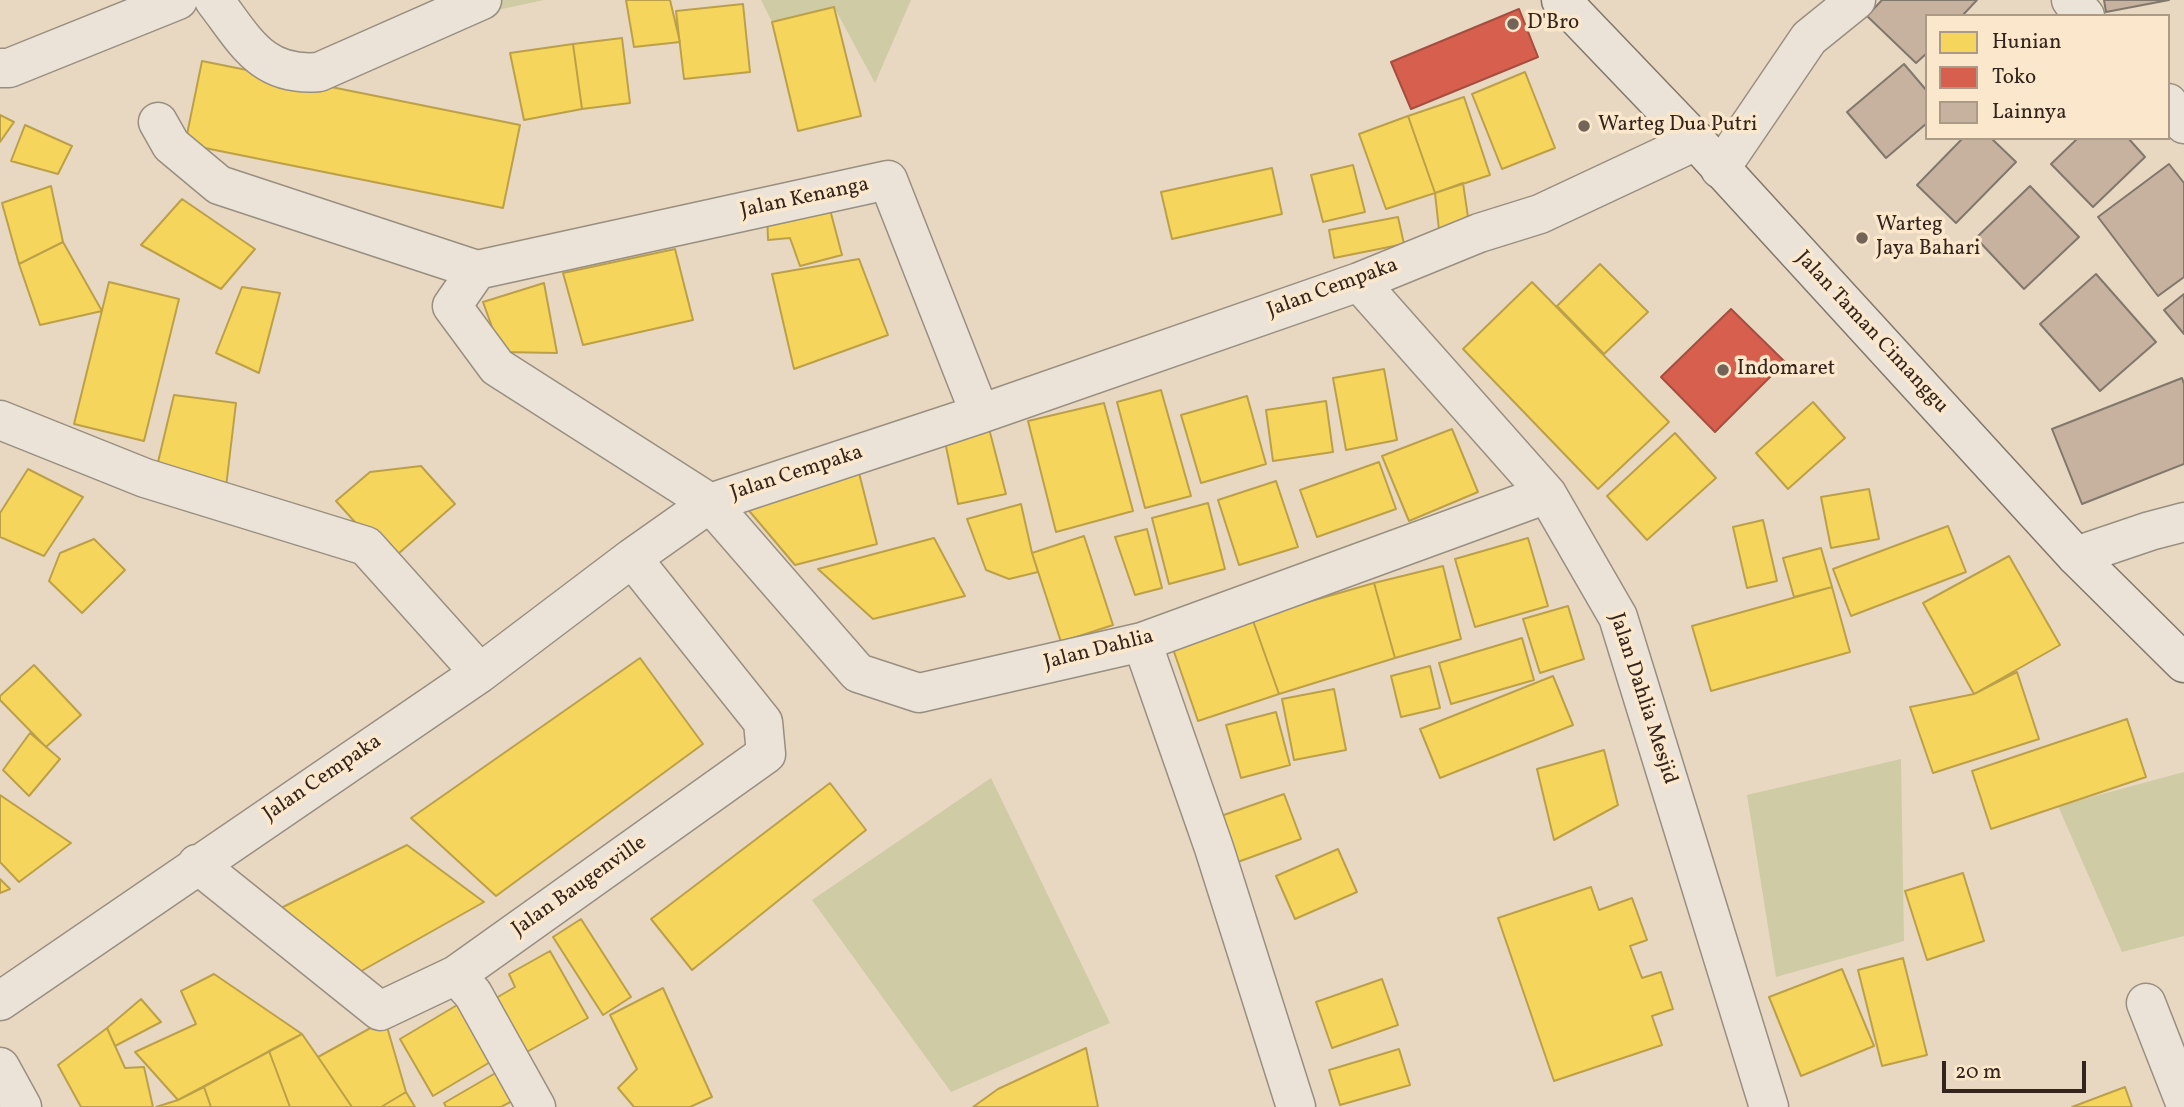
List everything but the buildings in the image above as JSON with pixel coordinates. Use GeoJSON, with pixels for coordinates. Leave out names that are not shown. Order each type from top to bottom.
{"type":"FeatureCollection","features":[{"type":"Feature","properties":{"kind":"street"},"geometry":{"type":"LineString","coordinates":[[0,68],[9,68],[178,0]]}},
{"type":"Feature","properties":{"kind":"street"},"geometry":{"type":"LineString","coordinates":[[214,0],[256,54],[266,62],[307,73],[319,72],[482,0]]}},
{"type":"Feature","properties":{"kind":"street","name":"Jalan Taman Cimanggu"},"geometry":{"type":"LineString","coordinates":[[1561,0],[1708,155],[2076,556],[2184,663]]}},
{"type":"Feature","properties":{"kind":"street"},"geometry":{"type":"LineString","coordinates":[[1708,155],[1809,38],[1856,0]]}},
{"type":"Feature","properties":{"kind":"street"},"geometry":{"type":"LineString","coordinates":[[2071,0],[2083,14]]}},
{"type":"Feature","properties":{"kind":"street"},"geometry":{"type":"LineString","coordinates":[[2170,106],[2184,124]]}},
{"type":"Feature","properties":{"kind":"street"},"geometry":{"type":"LineString","coordinates":[[158,122],[171,145],[219,185],[477,271],[452,306],[496,367],[710,503]]}},
{"type":"Feature","properties":{"kind":"street","name":"Jalan Cempaka"},"geometry":{"type":"LineString","coordinates":[[0,1001],[480,673],[632,558],[710,503],[980,414],[1359,282],[1479,233],[1708,155]]}},
{"type":"Feature","properties":{"kind":"street","name":"Jalan Kenanga"},"geometry":{"type":"LineString","coordinates":[[477,271],[888,180],[980,414]]}},
{"type":"Feature","properties":{"kind":"street","name":"Jalan Dahlia Mesjid"},"geometry":{"type":"LineString","coordinates":[[1359,282],[1547,494],[1618,617],[1769,1107]]}},
{"type":"Feature","properties":{"kind":"street"},"geometry":{"type":"LineString","coordinates":[[0,420],[145,478],[366,546],[480,673]]}},
{"type":"Feature","properties":{"kind":"street","name":"Jalan Dahlia"},"geometry":{"type":"LineString","coordinates":[[710,503],[858,673],[919,693],[1142,642],[1547,494]]}},
{"type":"Feature","properties":{"kind":"street"},"geometry":{"type":"LineString","coordinates":[[2076,556],[2184,522]]}},
{"type":"Feature","properties":{"kind":"street","name":"Jalan Baugenville"},"geometry":{"type":"LineString","coordinates":[[197,864],[380,1011],[456,975],[766,754],[763,722],[632,558]]}},
{"type":"Feature","properties":{"kind":"street"},"geometry":{"type":"LineString","coordinates":[[1142,642],[1214,848],[1296,1107]]}},
{"type":"Feature","properties":{"kind":"street"},"geometry":{"type":"LineString","coordinates":[[456,975],[473,994],[536,1107]]}},
{"type":"Feature","properties":{"kind":"street"},"geometry":{"type":"LineString","coordinates":[[2146,1003],[2184,1100]]}},
{"type":"Feature","properties":{"kind":"street"},"geometry":{"type":"LineString","coordinates":[[0,1068],[22,1107]]}},
{"type":"Feature","properties":{"kind":"shaded area"},"geometry":{"type":"Polygon","coordinates":[[[493,0],[544,0],[497,10],[493,0]]]}},
{"type":"Feature","properties":{"kind":"shaded area"},"geometry":{"type":"Polygon","coordinates":[[[761,0],[911,0],[875,83],[834,7],[772,22],[761,0]]]}},
{"type":"Feature","properties":{"kind":"shaded area"},"geometry":{"type":"Polygon","coordinates":[[[1901,759],[1904,941],[1776,977],[1747,795],[1901,759]]]}},
{"type":"Feature","properties":{"kind":"shaded area"},"geometry":{"type":"Polygon","coordinates":[[[2184,772],[2184,936],[2122,952],[2058,806],[2184,772]]]}},
{"type":"Feature","properties":{"kind":"shaded area"},"geometry":{"type":"Polygon","coordinates":[[[991,778],[1110,1023],[951,1092],[812,900],[991,778]]]}},
{"type":"Feature","properties":{"kind":"place","name":"D'Bro"},"geometry":{"type":"Point","coordinates":[1513,24]}},
{"type":"Feature","properties":{"kind":"place","name":"Warteg Dua Putri"},"geometry":{"type":"Point","coordinates":[1584,126]}},
{"type":"Feature","properties":{"kind":"place","name":"Warteg Jaya Bahari"},"geometry":{"type":"Point","coordinates":[1862,238]}},
{"type":"Feature","properties":{"kind":"place","name":"Indomaret"},"geometry":{"type":"Point","coordinates":[1723,370]}}]}
